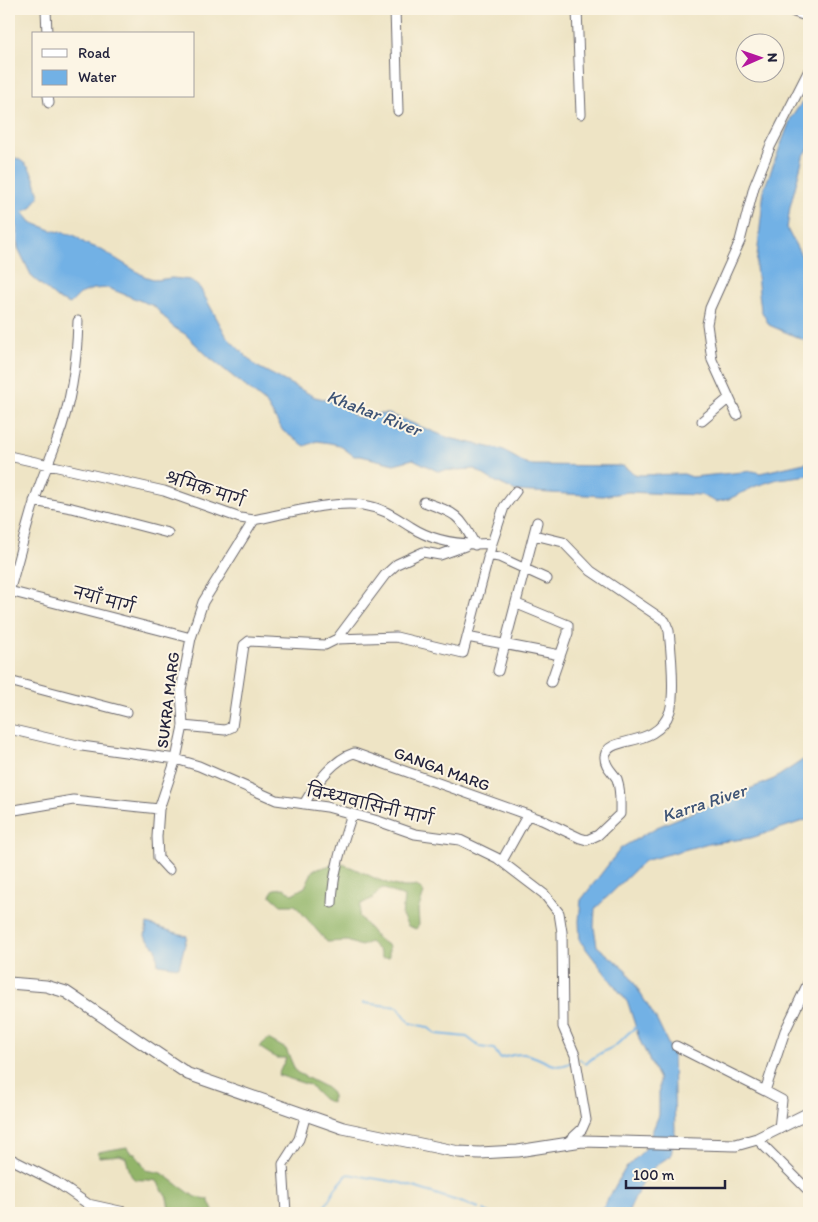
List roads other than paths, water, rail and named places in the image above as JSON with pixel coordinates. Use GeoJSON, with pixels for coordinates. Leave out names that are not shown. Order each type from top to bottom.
{"type":"FeatureCollection","features":[{"type":"Feature","properties":{"kind":"main road"},"geometry":{"type":"LineString","coordinates":[[9,983],[46,986],[66,992],[188,1074],[343,1128],[459,1152],[518,1151],[582,1140],[736,1145],[757,1139],[809,1113]]}},
{"type":"Feature","properties":{"kind":"street"},"geometry":{"type":"LineString","coordinates":[[46,9],[46,32]]}},
{"type":"Feature","properties":{"kind":"street"},"geometry":{"type":"LineString","coordinates":[[395,9],[398,110]]}},
{"type":"Feature","properties":{"kind":"street"},"geometry":{"type":"LineString","coordinates":[[577,9],[581,114]]}},
{"type":"Feature","properties":{"kind":"street"},"geometry":{"type":"LineString","coordinates":[[793,9],[794,12],[809,17]]}},
{"type":"Feature","properties":{"kind":"street"},"geometry":{"type":"LineString","coordinates":[[737,415],[728,399],[712,360],[707,324],[710,308],[740,241],[754,187],[770,147],[809,70]]}},
{"type":"Feature","properties":{"kind":"street"},"geometry":{"type":"LineString","coordinates":[[9,591],[34,501],[47,463],[58,440],[71,393],[76,364],[78,321]]}},
{"type":"Feature","properties":{"kind":"street"},"geometry":{"type":"LineString","coordinates":[[702,421],[728,399]]}},
{"type":"Feature","properties":{"kind":"street","name":"श्रमिक मार्ग"},"geometry":{"type":"LineString","coordinates":[[9,456],[47,463],[164,491],[240,518],[254,520],[334,506],[362,505],[391,513],[412,528],[436,539],[466,545],[492,543]]}},
{"type":"Feature","properties":{"kind":"street"},"geometry":{"type":"LineString","coordinates":[[183,726],[225,730],[232,727],[244,645],[249,641],[278,641],[325,645],[337,639],[396,637],[463,653],[488,555],[504,507],[516,491]]}},
{"type":"Feature","properties":{"kind":"street"},"geometry":{"type":"LineString","coordinates":[[34,501],[72,508],[168,533]]}},
{"type":"Feature","properties":{"kind":"street"},"geometry":{"type":"LineString","coordinates":[[424,502],[451,511],[464,522],[475,545]]}},
{"type":"Feature","properties":{"kind":"street","name":"SUKRA MARG"},"geometry":{"type":"LineString","coordinates":[[169,870],[158,858],[156,837],[159,809],[176,759],[183,726],[180,690],[191,638],[202,602],[254,520]]}},
{"type":"Feature","properties":{"kind":"street"},"geometry":{"type":"LineString","coordinates":[[498,671],[537,522]]}},
{"type":"Feature","properties":{"kind":"street","name":"GANGA MARG"},"geometry":{"type":"LineString","coordinates":[[304,804],[316,785],[336,763],[345,756],[354,754],[527,816],[587,840],[598,835],[620,814],[616,779],[606,762],[608,749],[616,744],[650,736],[660,727],[669,712],[669,631],[665,621],[591,571],[563,542],[534,535]]}},
{"type":"Feature","properties":{"kind":"street"},"geometry":{"type":"LineString","coordinates":[[337,639],[385,574],[397,564],[423,552],[440,555],[466,545]]}},
{"type":"Feature","properties":{"kind":"street"},"geometry":{"type":"LineString","coordinates":[[488,555],[547,579]]}},
{"type":"Feature","properties":{"kind":"street","name":"नयाँ मार्ग"},"geometry":{"type":"LineString","coordinates":[[9,591],[191,638]]}},
{"type":"Feature","properties":{"kind":"street"},"geometry":{"type":"LineString","coordinates":[[517,604],[568,625],[568,633],[551,682]]}},
{"type":"Feature","properties":{"kind":"street"},"geometry":{"type":"LineString","coordinates":[[467,637],[560,655]]}},
{"type":"Feature","properties":{"kind":"street"},"geometry":{"type":"LineString","coordinates":[[9,681],[127,712]]}},
{"type":"Feature","properties":{"kind":"street","name":"विन्ध्यवासिनी मार्ग"},"geometry":{"type":"LineString","coordinates":[[9,729],[82,746],[176,759],[199,766],[276,800],[352,814],[415,834],[460,840],[502,861],[544,894],[558,912],[562,932],[563,1027],[575,1055],[586,1120],[582,1129],[568,1142]]}},
{"type":"Feature","properties":{"kind":"street"},"geometry":{"type":"LineString","coordinates":[[9,811],[73,800],[159,809]]}},
{"type":"Feature","properties":{"kind":"street"},"geometry":{"type":"LineString","coordinates":[[332,903],[332,884],[339,853],[352,814]]}},
{"type":"Feature","properties":{"kind":"street"},"geometry":{"type":"LineString","coordinates":[[502,861],[527,816]]}},
{"type":"Feature","properties":{"kind":"street"},"geometry":{"type":"LineString","coordinates":[[765,1091],[784,1031],[809,981]]}},
{"type":"Feature","properties":{"kind":"street"},"geometry":{"type":"LineString","coordinates":[[676,1046],[782,1100],[779,1129]]}},
{"type":"Feature","properties":{"kind":"street"},"geometry":{"type":"LineString","coordinates":[[286,1213],[283,1164],[299,1139],[306,1114]]}},
{"type":"Feature","properties":{"kind":"street"},"geometry":{"type":"LineString","coordinates":[[757,1139],[809,1191]]}},
{"type":"Feature","properties":{"kind":"street"},"geometry":{"type":"LineString","coordinates":[[9,1158],[56,1182],[88,1204],[129,1213]]}},
{"type":"Feature","properties":{"kind":"water"},"geometry":{"type":"Polygon","coordinates":[[[809,92],[809,148],[803,157],[790,207],[787,229],[809,266],[809,373],[806,341],[769,325],[761,310],[756,267],[764,189],[791,118],[809,92]]]}},
{"type":"Feature","properties":{"kind":"water"},"geometry":{"type":"Polygon","coordinates":[[[9,156],[16,158],[27,166],[35,182],[39,196],[31,208],[23,212],[31,222],[51,230],[74,235],[86,244],[100,249],[144,276],[156,280],[172,278],[190,280],[200,288],[227,337],[256,366],[315,397],[337,402],[348,408],[354,416],[360,418],[376,414],[389,414],[449,438],[502,450],[528,465],[623,466],[636,475],[684,474],[692,477],[753,471],[760,473],[809,462],[809,475],[778,479],[756,486],[729,499],[716,502],[701,495],[628,492],[603,496],[516,491],[492,480],[475,469],[437,471],[413,459],[394,464],[354,456],[339,445],[330,443],[317,441],[305,446],[283,431],[266,403],[210,358],[185,334],[173,327],[154,306],[108,288],[93,289],[80,294],[70,304],[58,299],[32,277],[18,248],[17,226],[9,216],[9,156]]]}},
{"type":"Feature","properties":{"kind":"water"},"geometry":{"type":"Polygon","coordinates":[[[809,756],[809,819],[751,838],[705,844],[644,861],[595,909],[594,927],[597,946],[626,970],[656,1019],[673,1054],[675,1130],[671,1156],[662,1161],[649,1173],[628,1213],[600,1213],[625,1169],[645,1149],[659,1115],[659,1079],[640,1041],[628,1003],[580,941],[581,900],[621,848],[657,827],[774,779],[809,756]]]}},
{"type":"Feature","properties":{"kind":"water"},"geometry":{"type":"Polygon","coordinates":[[[147,924],[187,936],[179,967],[158,964],[156,948],[145,936],[147,924]]]}},
{"type":"Feature","properties":{"kind":"waterway"},"geometry":{"type":"LineString","coordinates":[[363,1003],[398,1007],[410,1023],[427,1027],[437,1034],[467,1037],[480,1047],[494,1049],[500,1058],[524,1054],[560,1066],[573,1061]]}},
{"type":"Feature","properties":{"kind":"waterway"},"geometry":{"type":"LineString","coordinates":[[579,1059],[586,1064],[597,1055],[616,1045],[637,1027]]}},
{"type":"Feature","properties":{"kind":"waterway"},"geometry":{"type":"LineString","coordinates":[[321,1213],[335,1189],[348,1174],[401,1183],[479,1208]]}},
{"type":"Feature","properties":{"kind":"waterway"},"geometry":{"type":"LineString","coordinates":[[484,1210],[489,1213]]}},
{"type":"Feature","properties":{"kind":"water label","name":"Khahar River"},"geometry":{"type":"Point","coordinates":[374,413]}},
{"type":"Feature","properties":{"kind":"water label","name":"Karra River"},"geometry":{"type":"Point","coordinates":[704,803]}}]}
